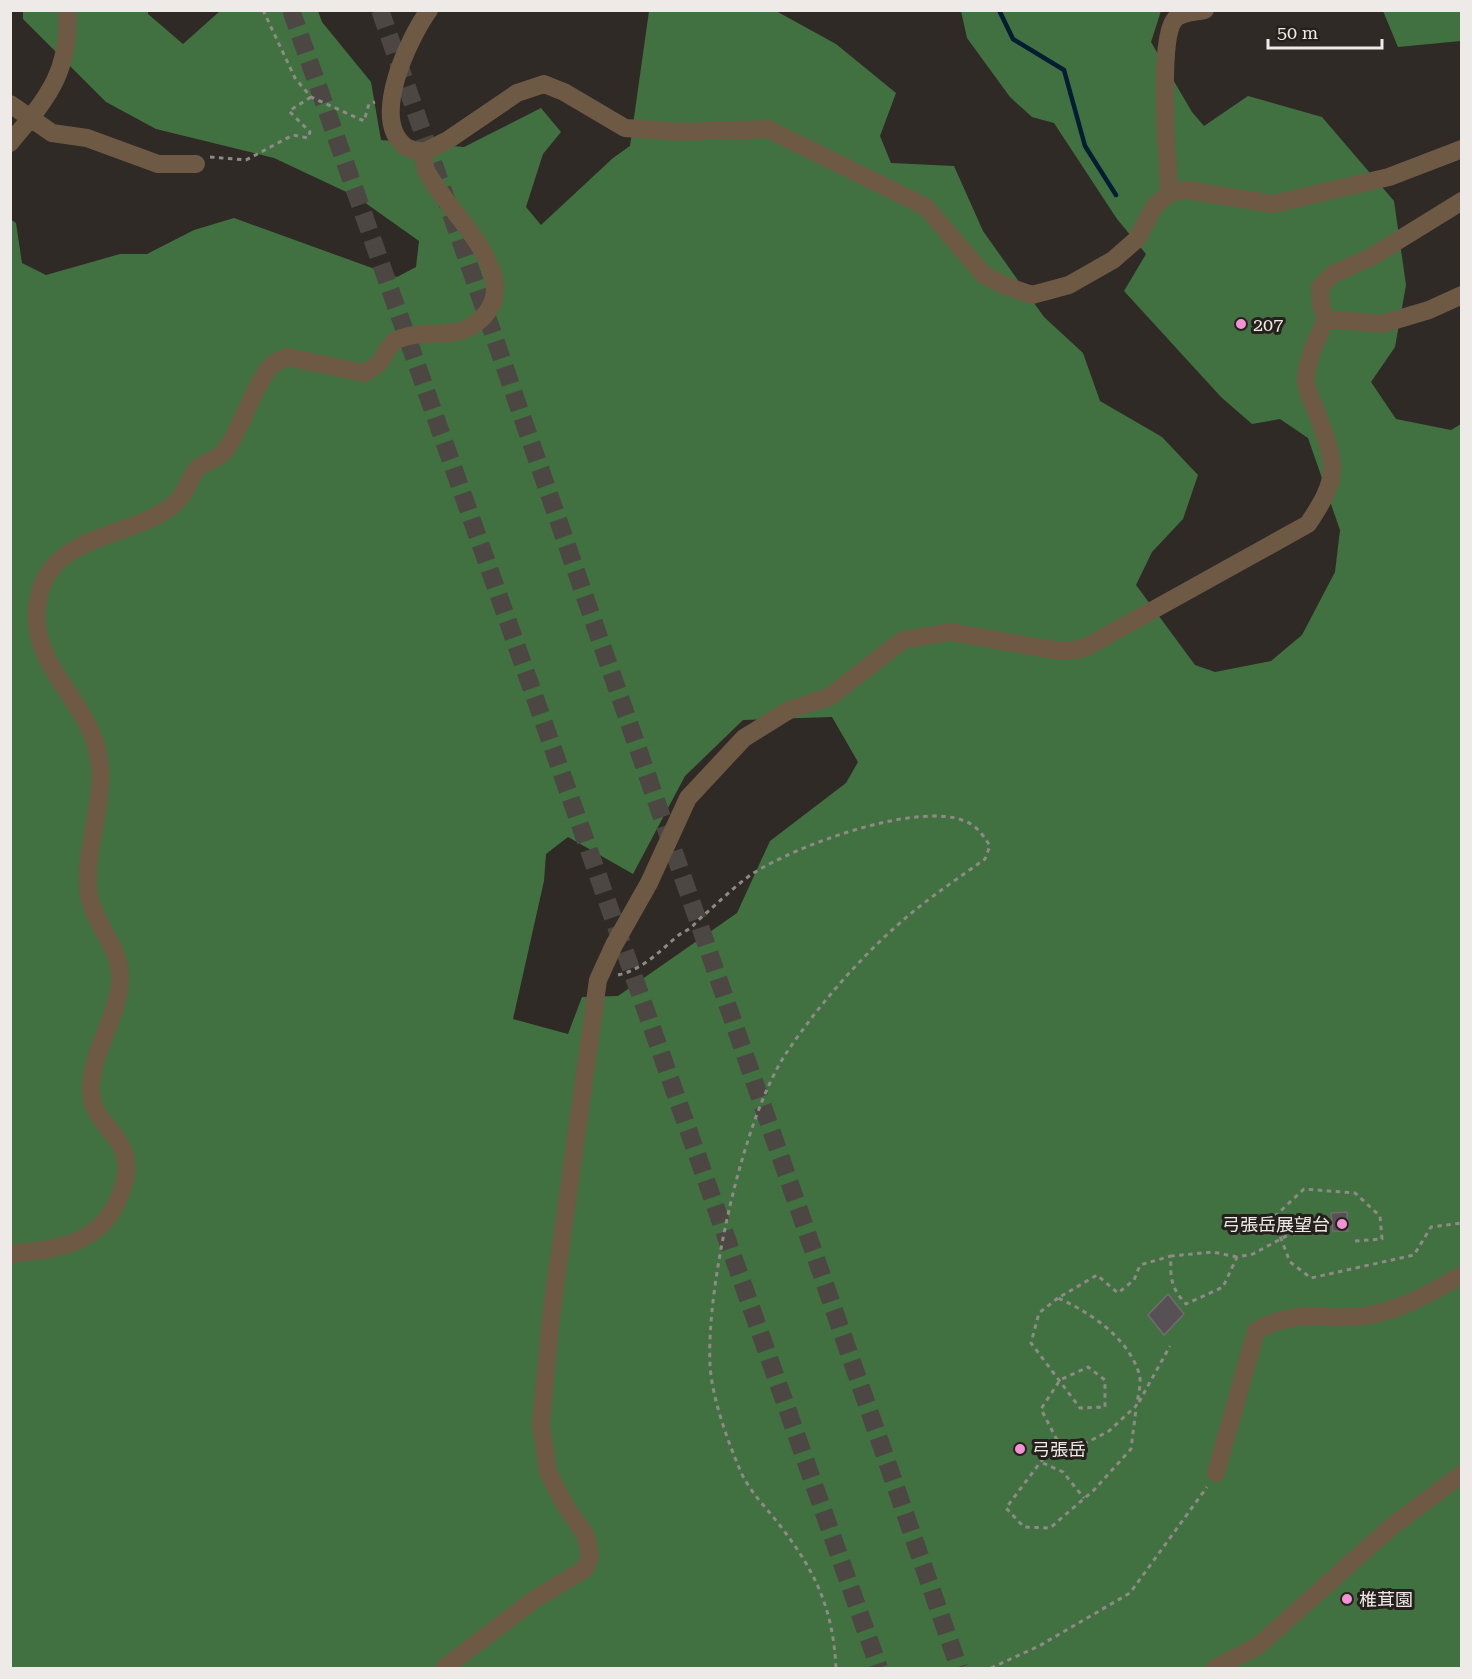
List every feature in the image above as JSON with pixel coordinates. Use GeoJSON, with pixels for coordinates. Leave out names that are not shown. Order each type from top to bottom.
{"type":"FeatureCollection","features":[{"type":"Feature","properties":{"kind":"street"},"geometry":{"type":"LineString","coordinates":[[10,143],[56,83],[65,57],[66,10]]}},
{"type":"Feature","properties":{"kind":"street"},"geometry":{"type":"LineString","coordinates":[[429,10],[406,52],[392,99],[393,129],[406,147],[424,152],[448,140],[517,93],[544,84],[564,92],[625,128],[682,132],[735,128],[768,129],[926,207],[983,274],[1003,285],[1032,295],[1069,285],[1113,260],[1137,239],[1154,207],[1169,193],[1187,190],[1273,204],[1389,177],[1461,148]]}},
{"type":"Feature","properties":{"kind":"street"},"geometry":{"type":"LineString","coordinates":[[1169,193],[1165,59],[1167,34],[1175,19],[1182,15],[1205,10]]}},
{"type":"Feature","properties":{"kind":"street"},"geometry":{"type":"LineString","coordinates":[[10,104],[32,117],[52,133],[87,138],[158,164],[196,164]]}},
{"type":"Feature","properties":{"kind":"street"},"geometry":{"type":"LineString","coordinates":[[10,1254],[77,1243],[99,1230],[114,1207],[126,1170],[124,1148],[95,1107],[91,1090],[94,1069],[118,996],[120,977],[115,948],[89,896],[89,866],[101,789],[96,744],[86,721],[65,692],[44,654],[36,616],[40,592],[50,570],[68,554],[93,540],[144,522],[170,508],[185,495],[197,469],[218,459],[231,442],[272,366],[287,357],[364,373],[378,364],[393,341],[418,333],[470,327],[490,309],[495,289],[488,261],[463,220],[440,192],[425,168],[424,152]]}},
{"type":"Feature","properties":{"kind":"street"},"geometry":{"type":"LineString","coordinates":[[444,1668],[536,1599],[585,1569],[590,1556],[585,1536],[548,1472],[541,1424],[551,1316],[598,980],[614,945],[649,883],[688,798],[744,738],[789,710],[829,697],[903,640],[950,632],[1053,650],[1077,650],[1090,645],[1308,524],[1327,496],[1333,472],[1329,446],[1306,382],[1313,348],[1326,319],[1321,305],[1320,287],[1333,274],[1373,256],[1461,201]]}},
{"type":"Feature","properties":{"kind":"street"},"geometry":{"type":"LineString","coordinates":[[1326,319],[1382,324],[1429,310],[1461,295]]}},
{"type":"Feature","properties":{"kind":"street"},"geometry":{"type":"LineString","coordinates":[[1216,1473],[1256,1331],[1291,1316],[1363,1316],[1384,1312],[1416,1301],[1461,1275]]}},
{"type":"Feature","properties":{"kind":"street"},"geometry":{"type":"LineString","coordinates":[[1215,1668],[1258,1646],[1391,1527],[1461,1474]]}},
{"type":"Feature","properties":{"kind":"path"},"geometry":{"type":"LineString","coordinates":[[263,10],[295,78],[311,97],[364,121],[369,104],[392,99]]}},
{"type":"Feature","properties":{"kind":"path"},"geometry":{"type":"LineString","coordinates":[[196,164],[204,156],[246,160],[293,135],[308,138],[309,132],[289,111],[311,97]]}},
{"type":"Feature","properties":{"kind":"path"},"geometry":{"type":"LineString","coordinates":[[598,980],[628,973],[643,964],[676,936],[691,930],[696,922],[752,874],[800,851],[863,827],[939,815],[965,821],[980,831],[990,846],[985,859],[911,913],[884,937],[827,1001],[787,1052],[770,1080],[727,1220],[715,1291],[710,1366],[725,1430],[741,1473],[758,1503],[799,1551],[819,1586],[828,1611],[836,1668]]}},
{"type":"Feature","properties":{"kind":"path"},"geometry":{"type":"LineString","coordinates":[[1355,1241],[1382,1239],[1380,1216],[1355,1193],[1304,1188],[1273,1218],[1290,1262],[1311,1278],[1414,1255],[1431,1227],[1461,1223]]}},
{"type":"Feature","properties":{"kind":"path"},"geometry":{"type":"LineString","coordinates":[[1057,1440],[1041,1409],[1060,1380],[1088,1367],[1105,1380],[1105,1407],[1080,1408],[1060,1380],[1031,1343],[1039,1313],[1058,1298],[1097,1275],[1118,1293],[1134,1280],[1140,1265],[1171,1256],[1213,1252],[1237,1257],[1253,1254],[1281,1237],[1318,1233]]}},
{"type":"Feature","properties":{"kind":"path"},"geometry":{"type":"LineString","coordinates":[[1171,1256],[1170,1279],[1174,1291],[1186,1304],[1223,1287],[1237,1257]]}},
{"type":"Feature","properties":{"kind":"path"},"geometry":{"type":"LineString","coordinates":[[1057,1440],[1006,1508],[1024,1527],[1050,1528],[1084,1498],[1131,1449],[1140,1375],[1122,1343],[1084,1311],[1058,1298]]}},
{"type":"Feature","properties":{"kind":"path"},"geometry":{"type":"LineString","coordinates":[[1057,1440],[1084,1444],[1109,1431],[1136,1407],[1170,1346]]}},
{"type":"Feature","properties":{"kind":"path"},"geometry":{"type":"LineString","coordinates":[[1042,1463],[1063,1472],[1084,1498]]}},
{"type":"Feature","properties":{"kind":"path"},"geometry":{"type":"LineString","coordinates":[[991,1668],[1039,1646],[1130,1593],[1216,1473]]}},
{"type":"Feature","properties":{"kind":"green space"},"geometry":{"type":"Polygon","coordinates":[[[23,11],[148,11],[148,14],[183,44],[220,11],[318,11],[322,22],[371,82],[381,140],[464,147],[541,108],[561,132],[543,154],[526,207],[541,225],[613,158],[630,146],[649,11],[776,11],[836,44],[896,93],[880,136],[891,163],[954,166],[983,231],[1044,317],[1083,353],[1100,401],[1162,437],[1198,475],[1183,519],[1152,552],[1136,585],[1195,665],[1215,672],[1271,661],[1302,635],[1335,572],[1340,530],[1308,438],[1280,419],[1252,424],[1221,397],[1124,291],[1146,254],[1117,219],[1054,123],[1032,117],[1010,97],[967,38],[961,11],[1161,11],[1151,42],[1192,112],[1204,126],[1248,96],[1322,117],[1394,201],[1406,285],[1395,347],[1371,382],[1396,419],[1451,430],[1461,424],[1461,1668],[11,1668],[10,219],[16,223],[22,263],[46,275],[120,254],[147,254],[194,230],[234,218],[397,277],[416,267],[419,241],[357,197],[274,158],[156,129],[106,102],[23,19],[23,11]],[[832,717],[743,720],[685,776],[633,874],[568,837],[546,854],[544,881],[513,1019],[568,1034],[582,997],[618,996],[737,913],[770,841],[846,783],[858,762],[832,717]]]}},
{"type":"Feature","properties":{"kind":"green space"},"geometry":{"type":"Polygon","coordinates":[[[1383,11],[1461,11],[1461,41],[1398,47],[1383,11]]]}},
{"type":"Feature","properties":{"kind":"building"},"geometry":{"type":"Polygon","coordinates":[[[1347,1212],[1348,1231],[1333,1231],[1331,1213],[1347,1212]]]}},
{"type":"Feature","properties":{"kind":"building"},"geometry":{"type":"Polygon","coordinates":[[[1168,1294],[1184,1314],[1164,1335],[1148,1315],[1168,1294]]]}},
{"type":"Feature","properties":{"kind":"waterway"},"geometry":{"type":"LineString","coordinates":[[999,10],[1013,39],[1064,70],[1085,146],[1116,195]]}},
{"type":"Feature","properties":{"kind":"tunnel"},"geometry":{"type":"LineString","coordinates":[[291,10],[879,1668]]}},
{"type":"Feature","properties":{"kind":"tunnel"},"geometry":{"type":"LineString","coordinates":[[380,10],[959,1668]]}},
{"type":"Feature","properties":{"kind":"place","name":"207"},"geometry":{"type":"Point","coordinates":[1241,324]}},
{"type":"Feature","properties":{"kind":"place","name":"弓張岳展望台"},"geometry":{"type":"Point","coordinates":[1342,1224]}},
{"type":"Feature","properties":{"kind":"place","name":"弓張岳"},"geometry":{"type":"Point","coordinates":[1020,1449]}},
{"type":"Feature","properties":{"kind":"place","name":"椎茸園"},"geometry":{"type":"Point","coordinates":[1347,1599]}}]}
